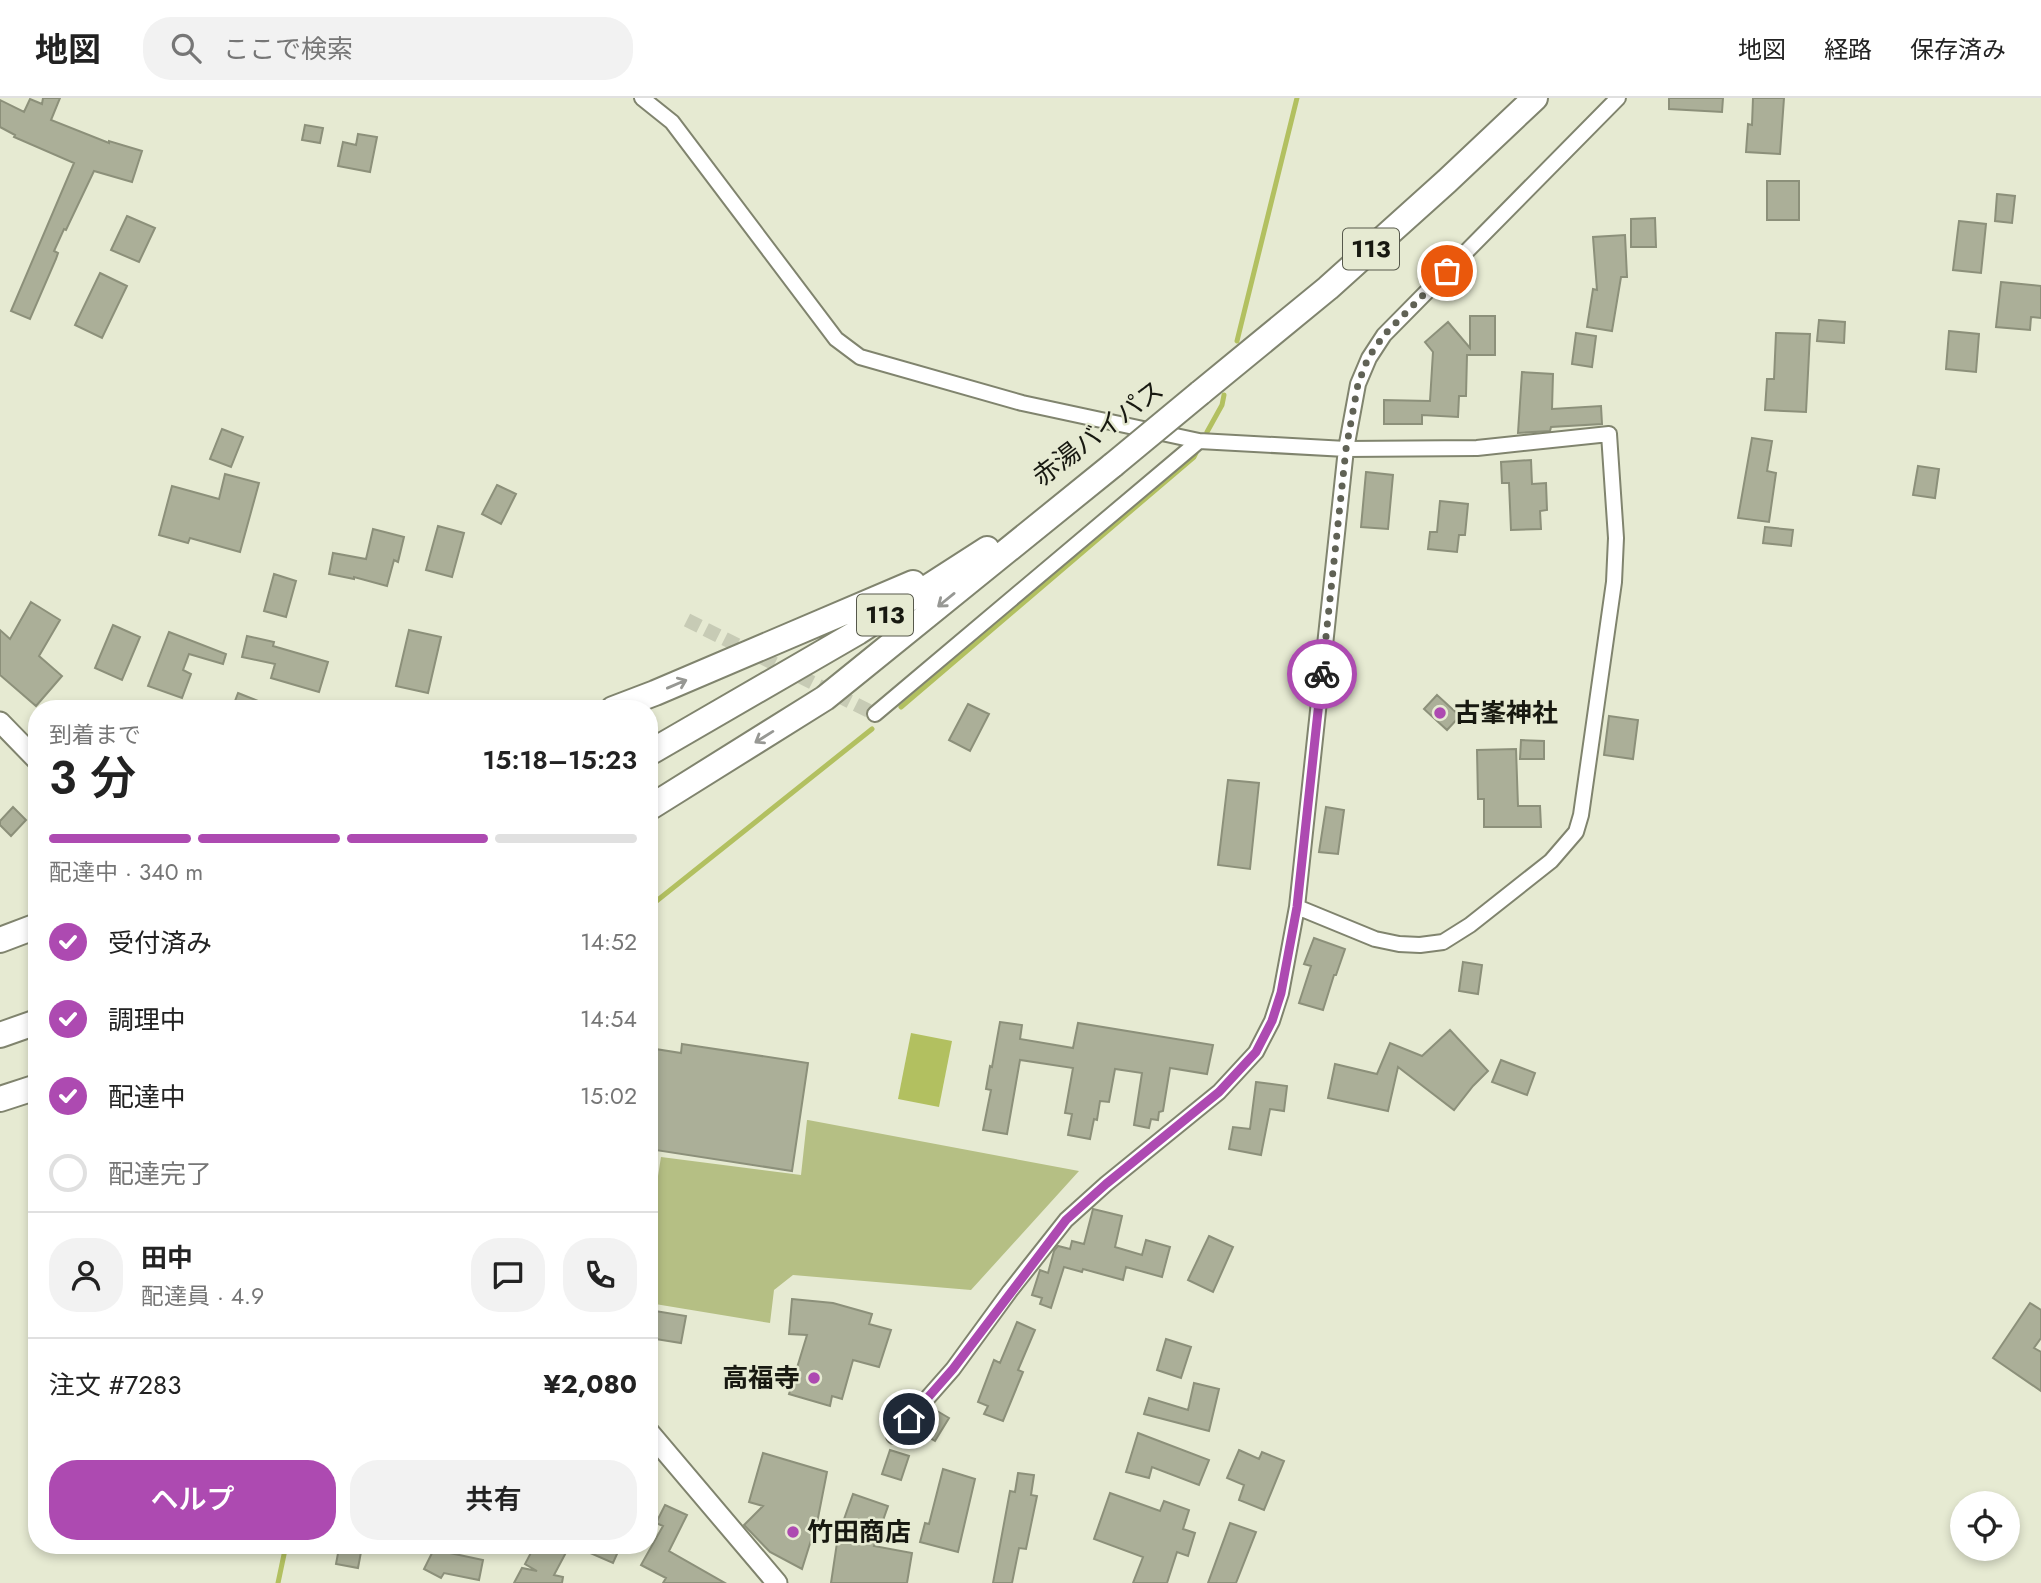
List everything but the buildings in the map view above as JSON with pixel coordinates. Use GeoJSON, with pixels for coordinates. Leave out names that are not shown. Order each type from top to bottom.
{"type":"FeatureCollection","features":[{"type":"Feature","properties":{"kind":"highway","name":"赤湯バイパス"},"geometry":{"type":"LineString","coordinates":[[658,748],[858,632],[1112,465],[1328,288],[1535,98]]}},
{"type":"Feature","properties":{"kind":"highway"},"geometry":{"type":"LineString","coordinates":[[658,802],[825,698],[1112,465]]}},
{"type":"Feature","properties":{"kind":"highway"},"geometry":{"type":"LineString","coordinates":[[637,700],[975,557]]}},
{"type":"Feature","properties":{"kind":"highway"},"geometry":{"type":"LineString","coordinates":[[0,940],[28,929]]}},
{"type":"Feature","properties":{"kind":"highway"},"geometry":{"type":"LineString","coordinates":[[0,1035],[28,1025]]}},
{"type":"Feature","properties":{"kind":"highway"},"geometry":{"type":"LineString","coordinates":[[0,1099],[28,1090]]}},
{"type":"Feature","properties":{"kind":"main road"},"geometry":{"type":"LineString","coordinates":[[0,722],[28,751]]}},
{"type":"Feature","properties":{"kind":"main road"},"geometry":{"type":"LineString","coordinates":[[658,1443],[777,1583]]}},
{"type":"Feature","properties":{"kind":"street"},"geometry":{"type":"LineString","coordinates":[[642,98],[672,122],[836,339],[860,357],[1022,403],[1199,441],[1346,449],[1477,448],[1609,434],[1616,538],[1614,582],[1581,815],[1576,832],[1551,861],[1443,942],[1420,945],[1375,939],[1297,907]]}},
{"type":"Feature","properties":{"kind":"street"},"geometry":{"type":"LineString","coordinates":[[894,1436],[953,1369],[1066,1220],[1219,1092],[1256,1052],[1272,1021],[1281,993],[1297,907],[1346,449],[1358,384],[1368,358],[1384,335],[1618,98]]}},
{"type":"Feature","properties":{"kind":"street"},"geometry":{"type":"LineString","coordinates":[[875,714],[1199,441]]}},
{"type":"Feature","properties":{"kind":"shaded area"},"geometry":{"type":"Polygon","coordinates":[[[911,1033],[952,1041],[939,1107],[898,1099],[911,1033]]]}},
{"type":"Feature","properties":{"kind":"shaded area"},"geometry":{"type":"Polygon","coordinates":[[[807,1120],[1079,1171],[971,1290],[793,1275],[774,1290],[770,1323],[658,1304],[658,1176],[661,1157],[801,1175],[807,1120]]]}},
{"type":"Feature","properties":{"kind":"waterway"},"geometry":{"type":"LineString","coordinates":[[1237,341],[1297,98]]}},
{"type":"Feature","properties":{"kind":"waterway"},"geometry":{"type":"LineString","coordinates":[[1207,432],[1222,405],[1224,395]]}},
{"type":"Feature","properties":{"kind":"waterway"},"geometry":{"type":"LineString","coordinates":[[901,707],[1196,453]]}},
{"type":"Feature","properties":{"kind":"waterway"},"geometry":{"type":"LineString","coordinates":[[658,900],[872,729]]}},
{"type":"Feature","properties":{"kind":"waterway"},"geometry":{"type":"LineString","coordinates":[[278,1583],[284,1554]]}},
{"type":"Feature","properties":{"kind":"tunnel"},"geometry":{"type":"LineString","coordinates":[[687,620],[875,714]]}},
{"type":"Feature","properties":{"kind":"way so far"},"geometry":{"type":"LineString","coordinates":[[1322,674],[1346,449],[1358,384],[1368,358],[1384,335],[1447,271]]}},
{"type":"Feature","properties":{"kind":"place","name":"古峯神社"},"geometry":{"type":"Point","coordinates":[1440,713]}},
{"type":"Feature","properties":{"kind":"place","name":"高福寺"},"geometry":{"type":"Point","coordinates":[814,1378]}},
{"type":"Feature","properties":{"kind":"place","name":"竹田商店"},"geometry":{"type":"Point","coordinates":[793,1532]}},
{"type":"Feature","properties":{"kind":"route"},"geometry":{"type":"LineString","coordinates":[[909,1419],[953,1369],[1066,1220],[1219,1092],[1256,1052],[1272,1021],[1281,993],[1297,907],[1322,674]]}}]}
